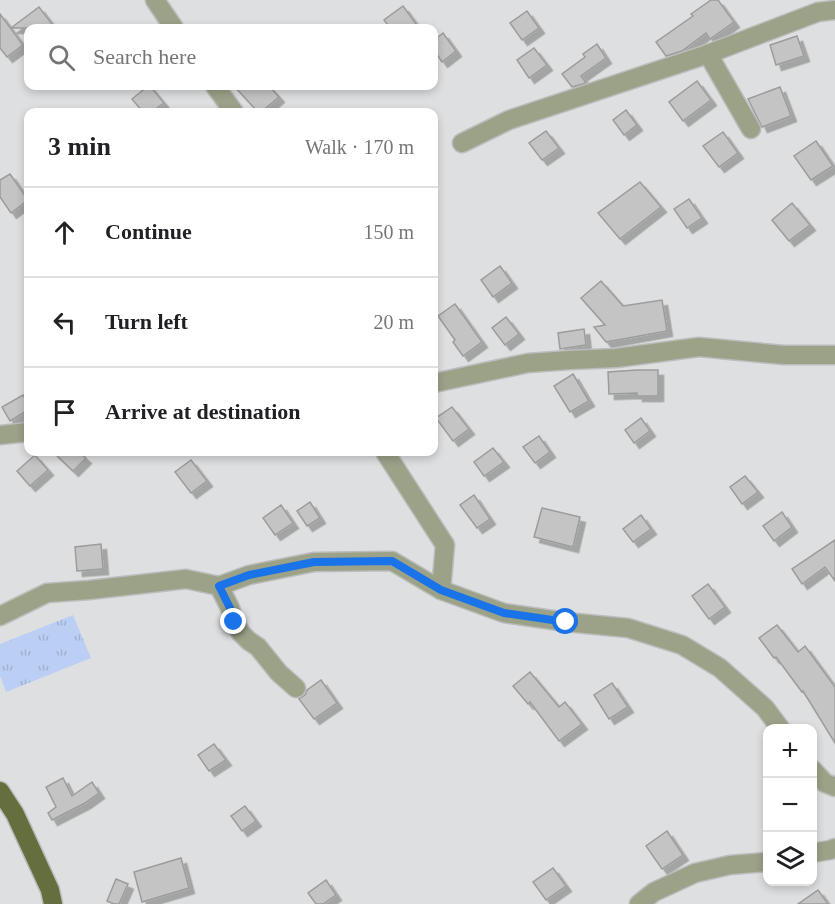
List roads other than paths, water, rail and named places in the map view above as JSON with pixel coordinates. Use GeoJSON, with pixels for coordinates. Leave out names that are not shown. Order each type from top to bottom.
{"type":"FeatureCollection","features":[{"type":"Feature","properties":{"kind":"main road"},"geometry":{"type":"LineString","coordinates":[[0,792],[15,814],[50,890],[53,904]]}},
{"type":"Feature","properties":{"kind":"street"},"geometry":{"type":"LineString","coordinates":[[155,0],[171,24]]}},
{"type":"Feature","properties":{"kind":"street"},"geometry":{"type":"LineString","coordinates":[[462,143],[509,120],[708,54],[818,12],[835,10]]}},
{"type":"Feature","properties":{"kind":"street"},"geometry":{"type":"LineString","coordinates":[[708,54],[752,129]]}},
{"type":"Feature","properties":{"kind":"street"},"geometry":{"type":"LineString","coordinates":[[218,90],[231,108]]}},
{"type":"Feature","properties":{"kind":"street"},"geometry":{"type":"LineString","coordinates":[[438,382],[528,363],[616,358],[699,347],[784,355],[835,355]]}},
{"type":"Feature","properties":{"kind":"street"},"geometry":{"type":"LineString","coordinates":[[0,435],[24,432]]}},
{"type":"Feature","properties":{"kind":"street"},"geometry":{"type":"LineString","coordinates":[[388,456],[445,545],[441,590]]}},
{"type":"Feature","properties":{"kind":"street"},"geometry":{"type":"LineString","coordinates":[[0,616],[47,593],[186,579],[219,586],[249,575],[314,562],[392,561],[441,590],[504,613],[628,628],[682,645],[720,668],[765,708],[776,724]]}},
{"type":"Feature","properties":{"kind":"street"},"geometry":{"type":"LineString","coordinates":[[219,586],[241,633],[258,647],[279,673],[296,688]]}},
{"type":"Feature","properties":{"kind":"street"},"geometry":{"type":"LineString","coordinates":[[817,774],[825,783],[835,787]]}},
{"type":"Feature","properties":{"kind":"street"},"geometry":{"type":"LineString","coordinates":[[817,852],[835,848]]}},
{"type":"Feature","properties":{"kind":"street"},"geometry":{"type":"LineString","coordinates":[[639,904],[654,892],[695,873],[730,865],[763,862]]}}]}
